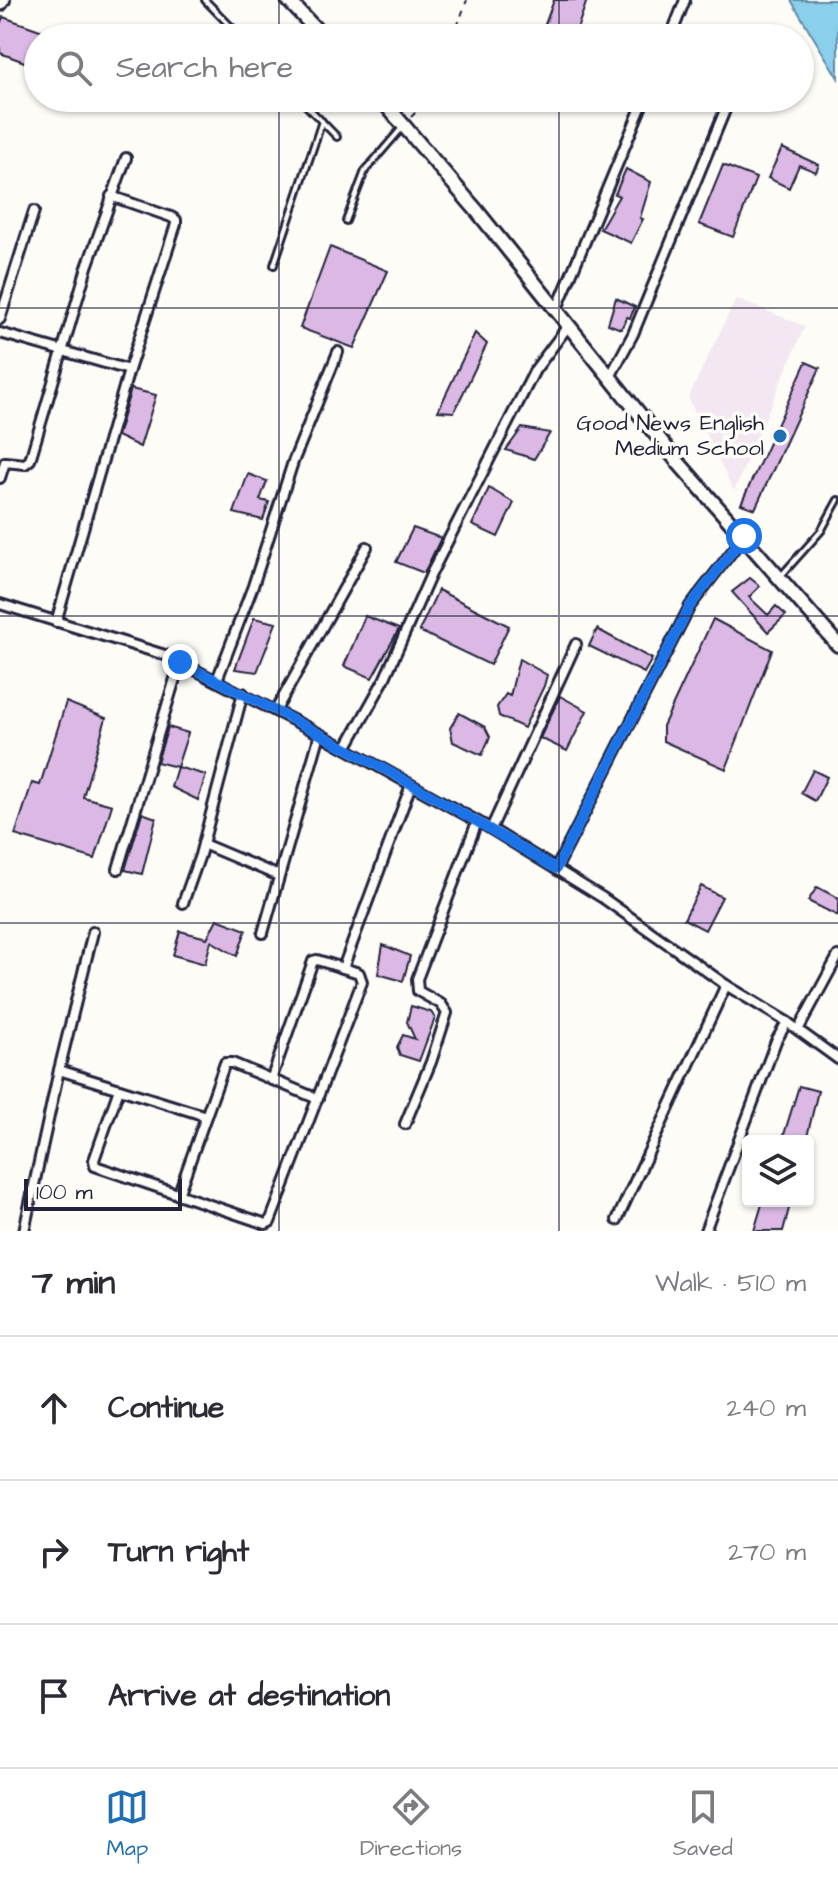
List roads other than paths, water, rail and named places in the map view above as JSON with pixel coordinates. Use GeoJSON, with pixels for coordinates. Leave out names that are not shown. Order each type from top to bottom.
{"type":"FeatureCollection","features":[{"type":"Feature","properties":{"kind":"street"},"geometry":{"type":"LineString","coordinates":[[288,0],[311,24]]}},
{"type":"Feature","properties":{"kind":"street"},"geometry":{"type":"LineString","coordinates":[[676,24],[685,0]]}},
{"type":"Feature","properties":{"kind":"street"},"geometry":{"type":"LineString","coordinates":[[393,112],[677,461],[838,645]]}},
{"type":"Feature","properties":{"kind":"street"},"geometry":{"type":"LineString","coordinates":[[556,311],[639,112]]}},
{"type":"Feature","properties":{"kind":"street"},"geometry":{"type":"LineString","coordinates":[[610,377],[633,334],[724,112]]}},
{"type":"Feature","properties":{"kind":"street"},"geometry":{"type":"LineString","coordinates":[[0,478],[5,462],[25,464],[30,460],[111,196],[126,158]]}},
{"type":"Feature","properties":{"kind":"street"},"geometry":{"type":"LineString","coordinates":[[56,622],[176,220],[111,196]]}},
{"type":"Feature","properties":{"kind":"street"},"geometry":{"type":"LineString","coordinates":[[0,319],[34,211]]}},
{"type":"Feature","properties":{"kind":"street"},"geometry":{"type":"LineString","coordinates":[[346,748],[384,680],[432,572],[535,370],[568,326]]}},
{"type":"Feature","properties":{"kind":"street"},"geometry":{"type":"LineString","coordinates":[[0,333],[129,370]]}},
{"type":"Feature","properties":{"kind":"street"},"geometry":{"type":"LineString","coordinates":[[217,680],[253,586],[293,462],[338,352]]}},
{"type":"Feature","properties":{"kind":"street"},"geometry":{"type":"LineString","coordinates":[[556,869],[690,606],[744,536]]}},
{"type":"Feature","properties":{"kind":"street"},"geometry":{"type":"LineString","coordinates":[[276,710],[367,547]]}},
{"type":"Feature","properties":{"kind":"street"},"geometry":{"type":"LineString","coordinates":[[0,604],[180,662],[346,748],[491,829],[603,898],[838,1059]]}},
{"type":"Feature","properties":{"kind":"street"},"geometry":{"type":"LineString","coordinates":[[491,829],[576,644]]}},
{"type":"Feature","properties":{"kind":"street"},"geometry":{"type":"LineString","coordinates":[[118,869],[180,662]]}},
{"type":"Feature","properties":{"kind":"street"},"geometry":{"type":"LineString","coordinates":[[183,903],[203,844],[243,693]]}},
{"type":"Feature","properties":{"kind":"street"},"geometry":{"type":"LineString","coordinates":[[263,933],[320,734]]}},
{"type":"Feature","properties":{"kind":"street"},"geometry":{"type":"LineString","coordinates":[[343,968],[411,785]]}},
{"type":"Feature","properties":{"kind":"street"},"geometry":{"type":"LineString","coordinates":[[405,1124],[447,1013],[441,1004],[418,991],[417,979],[477,822]]}},
{"type":"Feature","properties":{"kind":"street"},"geometry":{"type":"LineString","coordinates":[[203,844],[279,876]]}},
{"type":"Feature","properties":{"kind":"street"},"geometry":{"type":"LineString","coordinates":[[24,1231],[93,932]]}},
{"type":"Feature","properties":{"kind":"street"},"geometry":{"type":"LineString","coordinates":[[798,1030],[838,956]]}},
{"type":"Feature","properties":{"kind":"street"},"geometry":{"type":"LineString","coordinates":[[119,1089],[94,1164],[263,1225],[270,1222],[318,1099],[362,982],[359,973],[313,961],[271,1080]]}},
{"type":"Feature","properties":{"kind":"street"},"geometry":{"type":"LineString","coordinates":[[617,1220],[726,985]]}},
{"type":"Feature","properties":{"kind":"street"},"geometry":{"type":"LineString","coordinates":[[705,1231],[776,1041],[787,1022]]}},
{"type":"Feature","properties":{"kind":"street"},"geometry":{"type":"LineString","coordinates":[[178,1195],[225,1063],[232,1063],[318,1099]]}},
{"type":"Feature","properties":{"kind":"street"},"geometry":{"type":"LineString","coordinates":[[59,1070],[206,1116]]}},
{"type":"Feature","properties":{"kind":"lane"},"geometry":{"type":"LineString","coordinates":[[205,0],[228,24]]}},
{"type":"Feature","properties":{"kind":"lane"},"geometry":{"type":"LineString","coordinates":[[313,112],[337,137]]}},
{"type":"Feature","properties":{"kind":"lane"},"geometry":{"type":"LineString","coordinates":[[274,265],[322,121]]}},
{"type":"Feature","properties":{"kind":"lane"},"geometry":{"type":"LineString","coordinates":[[346,221],[365,171],[405,124]]}},
{"type":"Feature","properties":{"kind":"lane"},"geometry":{"type":"LineString","coordinates":[[780,577],[821,531],[838,500]]}},
{"type":"Feature","properties":{"kind":"water"},"geometry":{"type":"Polygon","coordinates":[[[791,0],[838,0],[838,78],[814,38],[814,24],[805,24],[791,0]]]}},
{"type":"Feature","properties":{"kind":"place","name":"Good News English Medium School"},"geometry":{"type":"Point","coordinates":[780,436]}}]}
